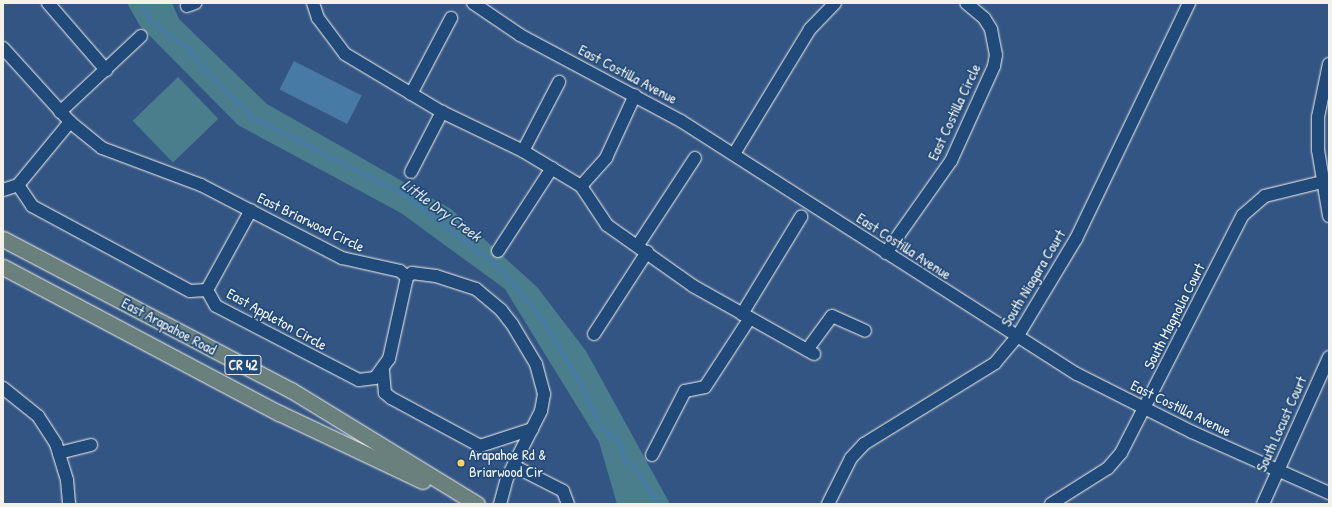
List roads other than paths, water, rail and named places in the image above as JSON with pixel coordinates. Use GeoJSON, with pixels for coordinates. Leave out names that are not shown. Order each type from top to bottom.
{"type":"FeatureCollection","features":[{"type":"Feature","properties":{"kind":"main road","name":"East Arapahoe Road"},"geometry":{"type":"LineString","coordinates":[[3,239],[291,390],[477,504]]}},
{"type":"Feature","properties":{"kind":"main road","name":"East Arapahoe Road"},"geometry":{"type":"LineString","coordinates":[[3,267],[279,413],[471,504]]}},
{"type":"Feature","properties":{"kind":"street"},"geometry":{"type":"LineString","coordinates":[[48,3],[106,70]]}},
{"type":"Feature","properties":{"kind":"street"},"geometry":{"type":"LineString","coordinates":[[313,3],[318,18],[345,54],[442,112],[523,151],[581,186],[607,225],[642,248],[693,286],[811,352],[832,316],[865,331]]}},
{"type":"Feature","properties":{"kind":"street","name":"East Costilla Avenue"},"geometry":{"type":"LineString","coordinates":[[473,3],[520,35],[634,95],[734,154],[886,253],[1077,374],[1145,409],[1329,493]]}},
{"type":"Feature","properties":{"kind":"street"},"geometry":{"type":"LineString","coordinates":[[734,154],[810,29],[835,3]]}},
{"type":"Feature","properties":{"kind":"street","name":"East Costilla Circle"},"geometry":{"type":"LineString","coordinates":[[886,253],[951,161],[994,66],[995,40],[991,29],[984,18],[966,3]]}},
{"type":"Feature","properties":{"kind":"street","name":"South Niagara Court"},"geometry":{"type":"LineString","coordinates":[[828,504],[851,458],[864,444],[995,363],[1017,337],[1076,239],[1189,3]]}},
{"type":"Feature","properties":{"kind":"street"},"geometry":{"type":"LineString","coordinates":[[411,94],[451,18]]}},
{"type":"Feature","properties":{"kind":"street"},"geometry":{"type":"LineString","coordinates":[[60,112],[141,36]]}},
{"type":"Feature","properties":{"kind":"street","name":"East Briarwood Circle"},"geometry":{"type":"LineString","coordinates":[[3,48],[70,122],[118,157],[194,182],[342,258],[400,272],[407,277]]}},
{"type":"Feature","properties":{"kind":"street"},"geometry":{"type":"LineString","coordinates":[[1329,64],[1318,117],[1322,182],[1329,216]]}},
{"type":"Feature","properties":{"kind":"street"},"geometry":{"type":"LineString","coordinates":[[523,151],[559,82]]}},
{"type":"Feature","properties":{"kind":"street"},"geometry":{"type":"LineString","coordinates":[[581,186],[606,158],[634,95]]}},
{"type":"Feature","properties":{"kind":"street"},"geometry":{"type":"LineString","coordinates":[[411,172],[442,112]]}},
{"type":"Feature","properties":{"kind":"street"},"geometry":{"type":"LineString","coordinates":[[3,190],[18,185],[70,122]]}},
{"type":"Feature","properties":{"kind":"street"},"geometry":{"type":"LineString","coordinates":[[594,334],[695,158]]}},
{"type":"Feature","properties":{"kind":"street"},"geometry":{"type":"LineString","coordinates":[[498,251],[552,168]]}},
{"type":"Feature","properties":{"kind":"street","name":"South Magnolia Court"},"geometry":{"type":"LineString","coordinates":[[1051,504],[1115,462],[1145,409],[1243,215],[1265,196],[1322,182]]}},
{"type":"Feature","properties":{"kind":"street","name":"East Appleton Circle"},"geometry":{"type":"LineString","coordinates":[[18,185],[32,206],[190,292],[207,290],[216,306],[351,377],[367,380],[383,371]]}},
{"type":"Feature","properties":{"kind":"street"},"geometry":{"type":"LineString","coordinates":[[207,290],[251,210]]}},
{"type":"Feature","properties":{"kind":"street"},"geometry":{"type":"LineString","coordinates":[[652,455],[686,391],[705,387],[801,217]]}},
{"type":"Feature","properties":{"kind":"street"},"geometry":{"type":"LineString","coordinates":[[500,504],[514,466],[542,411],[542,380],[501,310],[466,285],[436,276],[412,273],[407,277],[389,359],[383,371],[385,393],[391,398],[480,446],[532,429]]}},
{"type":"Feature","properties":{"kind":"street","name":"South Locust Court"},"geometry":{"type":"LineString","coordinates":[[1263,504],[1329,357]]}},
{"type":"Feature","properties":{"kind":"street"},"geometry":{"type":"LineString","coordinates":[[3,388],[38,416],[60,453],[69,504]]}},
{"type":"Feature","properties":{"kind":"street"},"geometry":{"type":"LineString","coordinates":[[60,453],[91,445]]}},
{"type":"Feature","properties":{"kind":"street"},"geometry":{"type":"LineString","coordinates":[[514,466],[563,491],[568,504]]}},
{"type":"Feature","properties":{"kind":"water"},"geometry":{"type":"Polygon","coordinates":[[[294,61],[362,96],[347,124],[279,90],[294,61]]]}},
{"type":"Feature","properties":{"kind":"waterway","name":"Little Dry Creek"},"geometry":{"type":"LineString","coordinates":[[141,3],[152,22],[190,49],[207,72],[254,118],[402,193],[499,267],[540,315],[583,387],[601,427],[621,443],[625,459],[634,466],[658,504]]}},
{"type":"Feature","properties":{"kind":"place","name":"Arapahoe Rd & Briarwood Cir"},"geometry":{"type":"Point","coordinates":[461,463]}}]}
